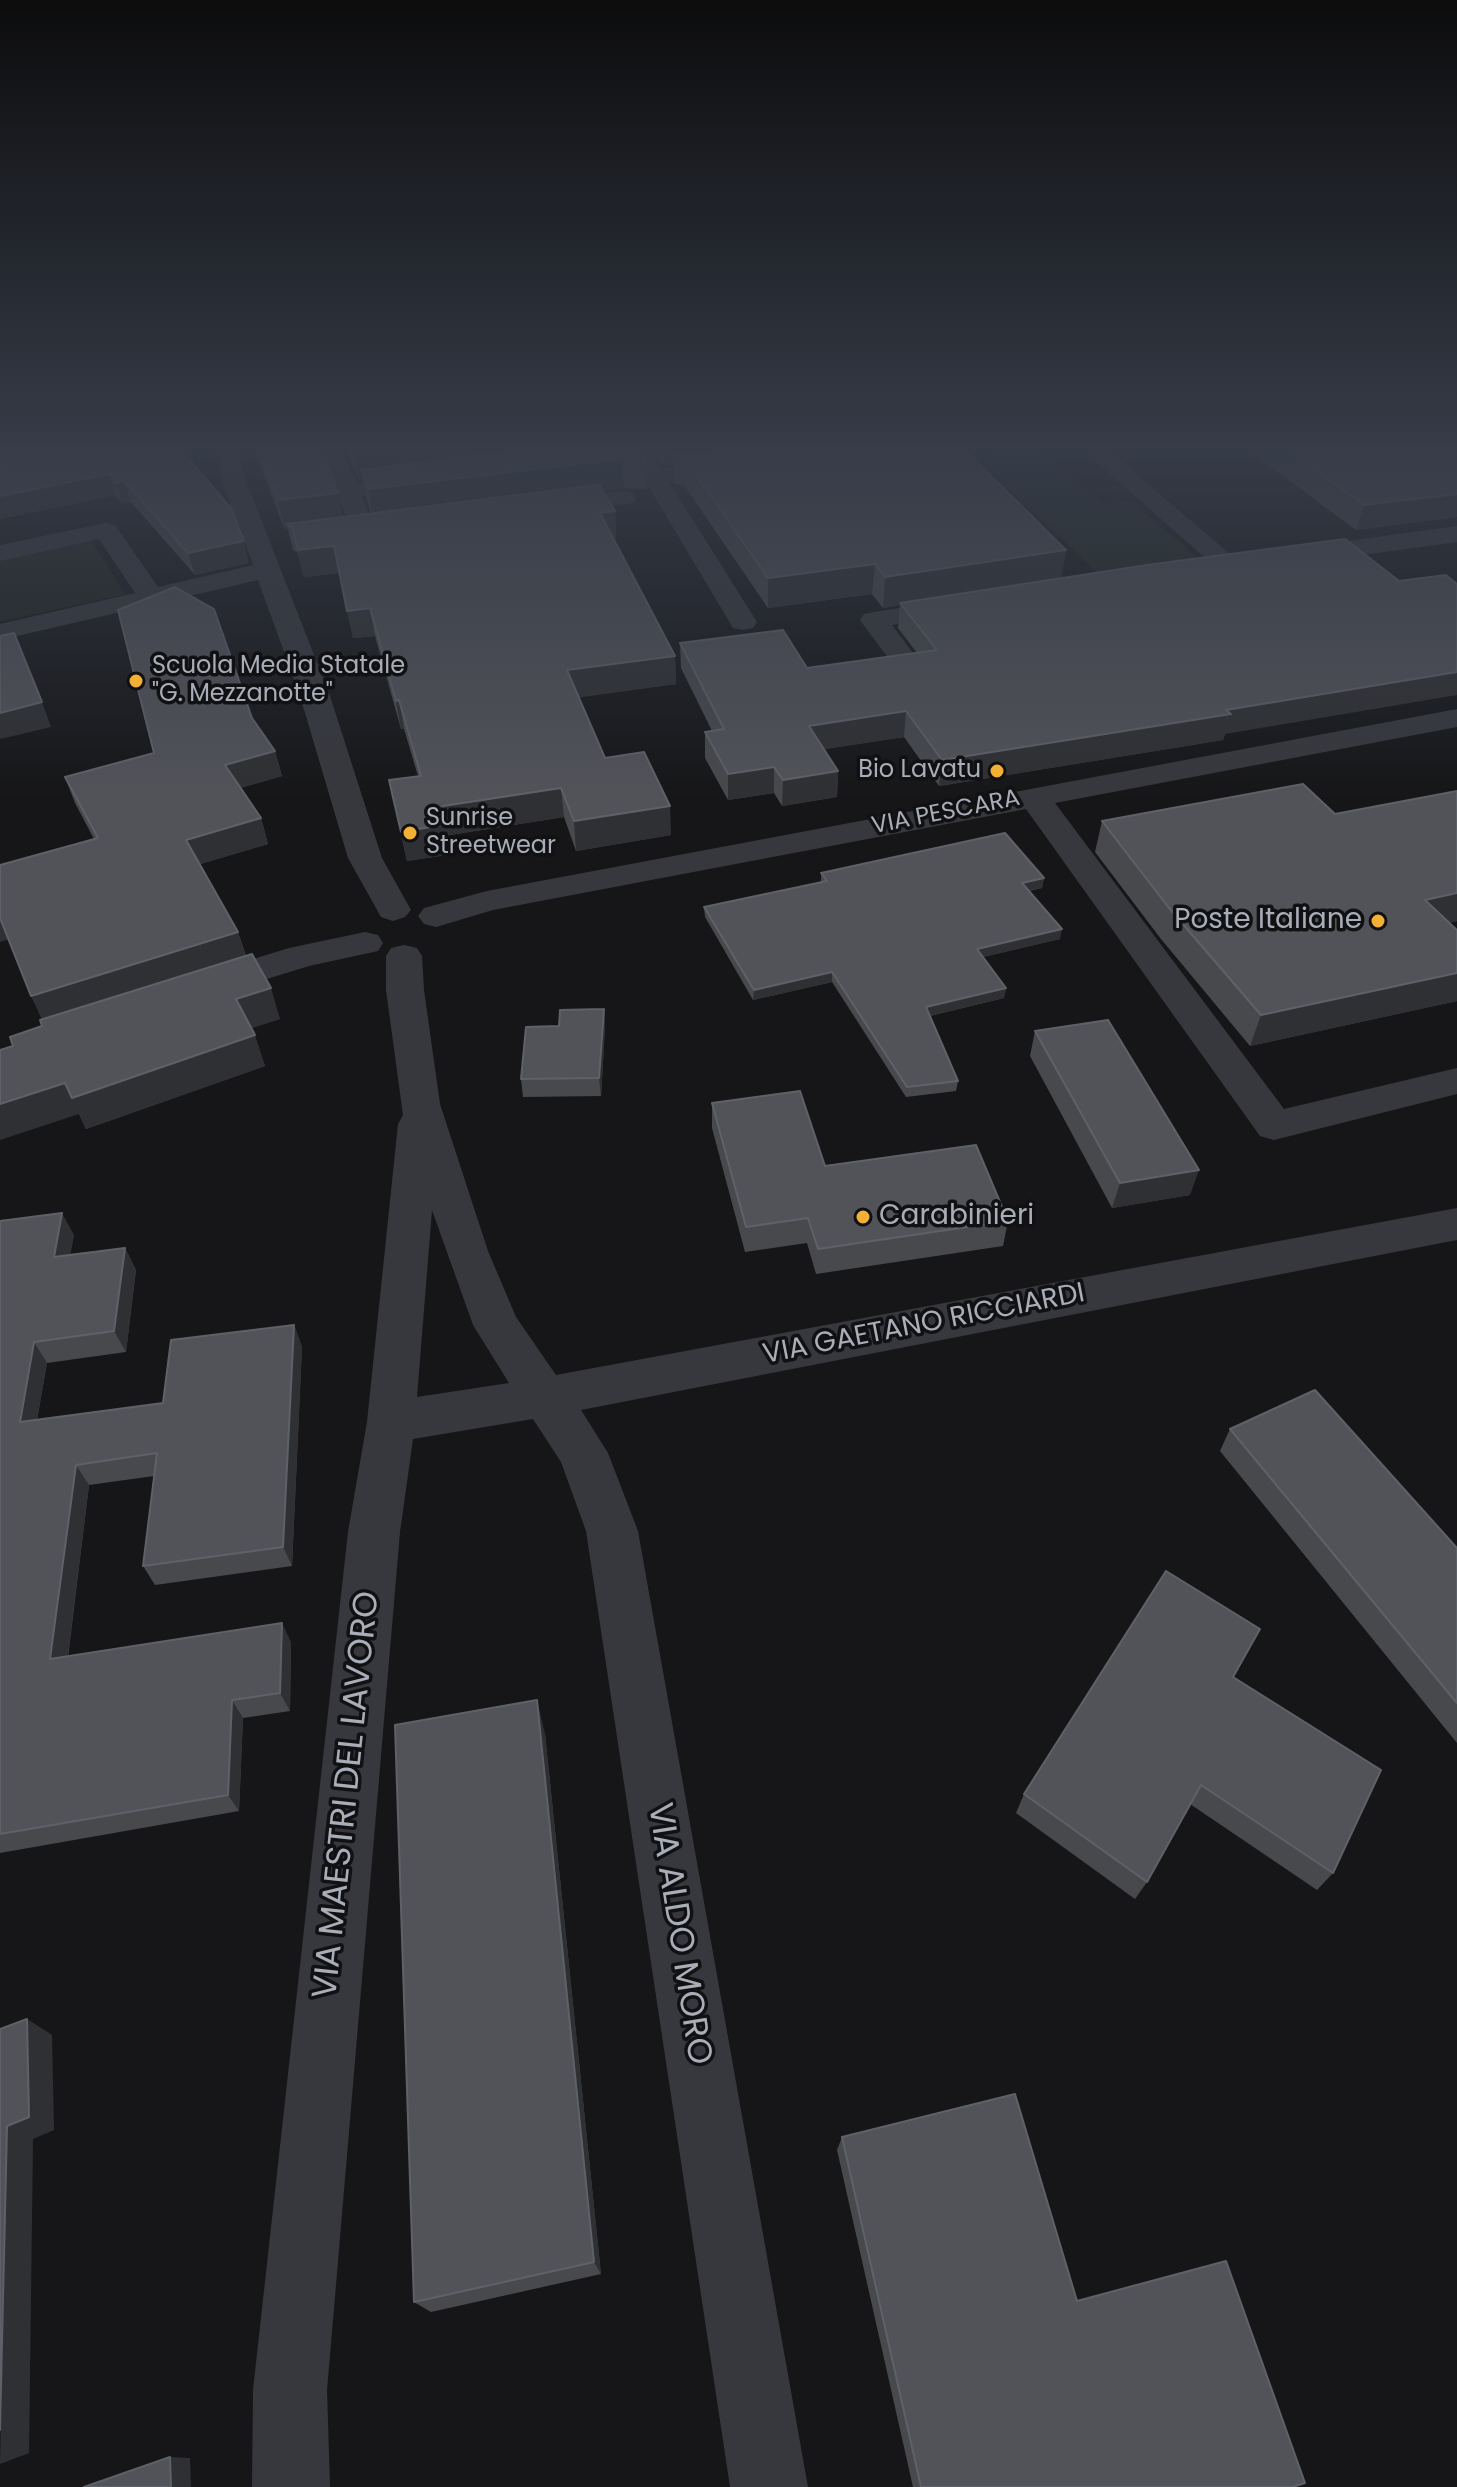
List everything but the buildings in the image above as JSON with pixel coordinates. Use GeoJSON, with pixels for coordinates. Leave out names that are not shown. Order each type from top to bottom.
{"type":"FeatureCollection","features":[{"type":"Feature","properties":{"kind":"street"},"geometry":{"type":"LineString","coordinates":[[130,566],[151,597]]}},
{"type":"Feature","properties":{"kind":"street"},"geometry":{"type":"LineString","coordinates":[[0,632],[151,597],[238,566]]}},
{"type":"Feature","properties":{"kind":"street"},"geometry":{"type":"LineString","coordinates":[[266,566],[315,696],[365,858],[393,910]]}},
{"type":"Feature","properties":{"kind":"street"},"geometry":{"type":"LineString","coordinates":[[709,566],[743,622]]}},
{"type":"Feature","properties":{"kind":"street"},"geometry":{"type":"LineString","coordinates":[[1198,570],[1222,566]]}},
{"type":"Feature","properties":{"kind":"street"},"geometry":{"type":"LineString","coordinates":[[907,664],[874,620],[983,603]]}},
{"type":"Feature","properties":{"kind":"street","name":"VIA PESCARA"},"geometry":{"type":"LineString","coordinates":[[436,916],[487,901],[1457,718]]}},
{"type":"Feature","properties":{"kind":"street"},"geometry":{"type":"LineString","coordinates":[[1033,796],[1274,1126],[1457,1081]]}},
{"type":"Feature","properties":{"kind":"street"},"geometry":{"type":"LineString","coordinates":[[172,996],[302,956],[365,943],[380,954],[404,956],[435,943],[442,929],[436,916],[418,908],[393,910],[365,927],[365,943]]}},
{"type":"Feature","properties":{"kind":"street","name":"VIA MAESTRI DEL LAVORO"},"geometry":{"type":"LineString","coordinates":[[404,956],[405,990],[420,1104],[466,1251],[496,1325],[545,1397]]}},
{"type":"Feature","properties":{"kind":"street","name":"VIA MAESTRI DEL LAVORO"},"geometry":{"type":"LineString","coordinates":[[291,2487],[290,2390],[374,1532],[391,1422],[420,1104]]}},
{"type":"Feature","properties":{"kind":"street","name":"VIA GAETANO RICCIARDI"},"geometry":{"type":"LineString","coordinates":[[391,1422],[545,1397],[1457,1224]]}},
{"type":"Feature","properties":{"kind":"street","name":"VIA ALDO MORO"},"geometry":{"type":"LineString","coordinates":[[545,1397],[583,1453],[612,1531],[769,2487]]}},
{"type":"Feature","properties":{"kind":"shaded area"},"geometry":{"type":"Polygon","coordinates":[[[0,566],[107,566],[125,594],[0,622],[0,566]]]}},
{"type":"Feature","properties":{"kind":"shaded area"},"geometry":{"type":"Polygon","coordinates":[[[1090,566],[1191,566],[1104,579],[1090,566]]]}},
{"type":"Feature","properties":{"kind":"place","name":"Scuola Media Statale \"G. Mezzanotte\""},"geometry":{"type":"Point","coordinates":[136,681]}},
{"type":"Feature","properties":{"kind":"place","name":"Bio Lavatu"},"geometry":{"type":"Point","coordinates":[997,771]}},
{"type":"Feature","properties":{"kind":"place","name":"Sunrise Streetwear"},"geometry":{"type":"Point","coordinates":[410,833]}},
{"type":"Feature","properties":{"kind":"place","name":"Poste Italiane"},"geometry":{"type":"Point","coordinates":[1378,921]}},
{"type":"Feature","properties":{"kind":"place","name":"Carabinieri"},"geometry":{"type":"Point","coordinates":[863,1217]}}]}
